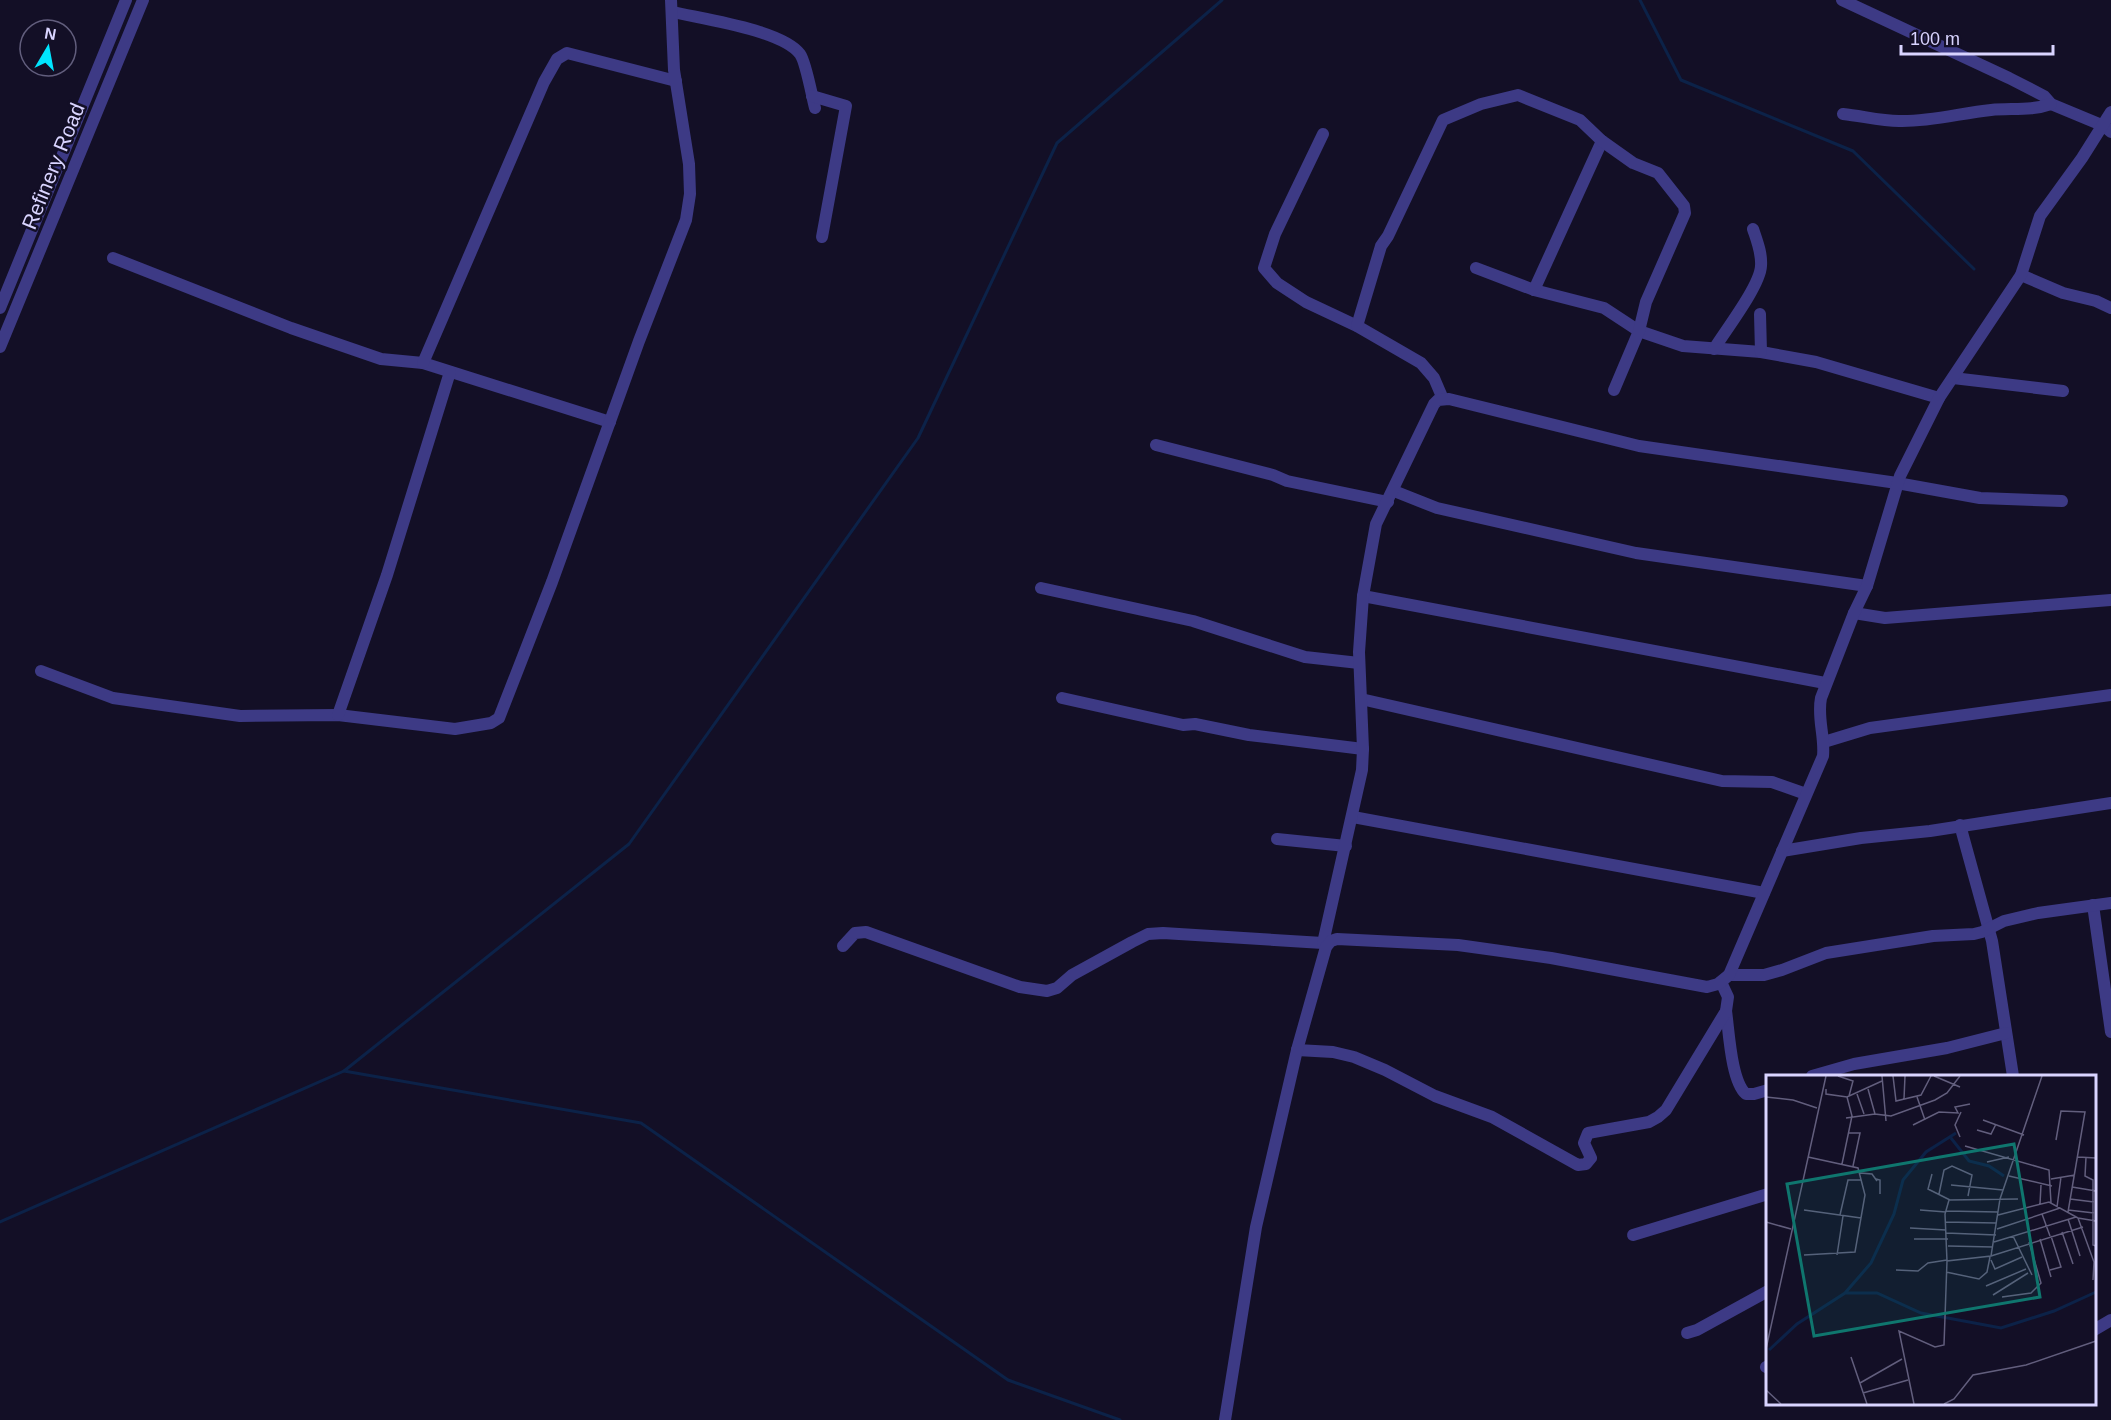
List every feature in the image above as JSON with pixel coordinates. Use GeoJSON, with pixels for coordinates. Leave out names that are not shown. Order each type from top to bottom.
{"type":"FeatureCollection","features":[{"type":"Feature","properties":{"kind":"street","name":"Refinery Road"},"geometry":{"type":"LineString","coordinates":[[0,308],[126,0]]}},
{"type":"Feature","properties":{"kind":"street","name":"Refinery Road"},"geometry":{"type":"LineString","coordinates":[[0,347],[143,0]]}},
{"type":"Feature","properties":{"kind":"street"},"geometry":{"type":"LineString","coordinates":[[1842,0],[2009,78],[2044,96],[2051,104],[2108,129]]}},
{"type":"Feature","properties":{"kind":"street"},"geometry":{"type":"LineString","coordinates":[[41,671],[113,698],[240,716],[338,715],[455,729],[491,723],[499,718],[552,582],[686,220],[690,194],[688,164],[674,70],[672,6],[762,32],[783,41],[801,55],[813,102],[846,106],[822,237]]}},
{"type":"Feature","properties":{"kind":"street"},"geometry":{"type":"LineString","coordinates":[[423,363],[543,82],[557,59],[567,53],[676,81]]}},
{"type":"Feature","properties":{"kind":"street"},"geometry":{"type":"LineString","coordinates":[[1357,326],[1381,246],[1388,236],[1443,120],[1481,104],[1518,95],[1580,120],[1602,141],[1633,163],[1658,173],[1684,206],[1685,213],[1646,302],[1639,331],[1614,390]]}},
{"type":"Feature","properties":{"kind":"street"},"geometry":{"type":"LineString","coordinates":[[1843,114],[1899,121],[1951,117],[1996,109],[2040,108],[2051,104]]}},
{"type":"Feature","properties":{"kind":"street"},"geometry":{"type":"LineString","coordinates":[[1766,1090],[1746,1094],[1741,1090],[1736,1077],[1726,1011],[1728,997],[1725,979],[1823,756],[1824,742],[1819,709],[1825,683],[1867,586],[1897,483],[1939,398],[2021,275],[2040,216],[2108,129],[2111,112]]}},
{"type":"Feature","properties":{"kind":"street"},"geometry":{"type":"LineString","coordinates":[[1323,134],[1275,234],[1264,268],[1277,283],[1306,302],[1357,326],[1421,363],[1434,378],[1443,399]]}},
{"type":"Feature","properties":{"kind":"street"},"geometry":{"type":"LineString","coordinates":[[1534,290],[1602,141]]}},
{"type":"Feature","properties":{"kind":"street"},"geometry":{"type":"LineString","coordinates":[[1714,349],[1754,285],[1761,268],[1761,252],[1753,229]]}},
{"type":"Feature","properties":{"kind":"street"},"geometry":{"type":"LineString","coordinates":[[114,258],[291,328],[381,359],[423,363],[528,394],[610,422]]}},
{"type":"Feature","properties":{"kind":"street"},"geometry":{"type":"LineString","coordinates":[[1476,268],[1534,290],[1604,308],[1639,331],[1683,346],[1761,352],[1816,362],[1939,398]]}},
{"type":"Feature","properties":{"kind":"street"},"geometry":{"type":"LineString","coordinates":[[2021,275],[2111,308]]}},
{"type":"Feature","properties":{"kind":"street"},"geometry":{"type":"LineString","coordinates":[[1760,314],[1761,352]]}},
{"type":"Feature","properties":{"kind":"street"},"geometry":{"type":"LineString","coordinates":[[338,715],[387,575],[450,372]]}},
{"type":"Feature","properties":{"kind":"street"},"geometry":{"type":"LineString","coordinates":[[1953,378],[2062,391]]}},
{"type":"Feature","properties":{"kind":"street"},"geometry":{"type":"LineString","coordinates":[[1225,1420],[1256,1227],[1324,945],[1362,770],[1364,749],[1359,663],[1363,596],[1376,524],[1434,404],[1443,399],[1512,413],[1639,446],[1897,483],[1980,498],[2062,501]]}},
{"type":"Feature","properties":{"kind":"street"},"geometry":{"type":"LineString","coordinates":[[1156,445],[1273,475],[1287,481],[1391,497],[1636,553],[1867,586]]}},
{"type":"Feature","properties":{"kind":"street"},"geometry":{"type":"LineString","coordinates":[[1041,588],[1193,621],[1305,657],[1359,663]]}},
{"type":"Feature","properties":{"kind":"street"},"geometry":{"type":"LineString","coordinates":[[1363,596],[1825,683]]}},
{"type":"Feature","properties":{"kind":"street"},"geometry":{"type":"LineString","coordinates":[[1854,613],[1885,618],[2111,600]]}},
{"type":"Feature","properties":{"kind":"street"},"geometry":{"type":"LineString","coordinates":[[1824,742],[1880,727],[2111,695]]}},
{"type":"Feature","properties":{"kind":"street"},"geometry":{"type":"LineString","coordinates":[[1062,698],[1183,725],[1195,724],[1249,735],[1364,749]]}},
{"type":"Feature","properties":{"kind":"street"},"geometry":{"type":"LineString","coordinates":[[1360,699],[1722,781],[1772,782],[1806,794]]}},
{"type":"Feature","properties":{"kind":"street"},"geometry":{"type":"LineString","coordinates":[[1782,851],[2111,803]]}},
{"type":"Feature","properties":{"kind":"street"},"geometry":{"type":"LineString","coordinates":[[1353,817],[1764,892]]}},
{"type":"Feature","properties":{"kind":"street"},"geometry":{"type":"LineString","coordinates":[[1960,825],[1992,941],[2013,1075]]}},
{"type":"Feature","properties":{"kind":"street"},"geometry":{"type":"LineString","coordinates":[[1277,840],[1346,846]]}},
{"type":"Feature","properties":{"kind":"street"},"geometry":{"type":"LineString","coordinates":[[843,946],[855,933],[866,932],[1020,987],[1047,991],[1057,988],[1072,975],[1132,942],[1148,934],[1163,933],[1324,945],[1337,939],[1458,945],[1551,958],[1707,987],[1725,979],[1764,975],[1782,970],[1826,953],[1933,936],[1974,934],[2004,921],[2038,913],[2111,903]]}},
{"type":"Feature","properties":{"kind":"street"},"geometry":{"type":"LineString","coordinates":[[2092,905],[2111,1032]]}},
{"type":"Feature","properties":{"kind":"street"},"geometry":{"type":"LineString","coordinates":[[1297,1050],[1333,1052],[1375,1065],[1435,1096],[1492,1117],[1578,1165],[1586,1164],[1590,1158],[1584,1143],[1588,1133],[1649,1122],[1666,1110],[1726,1011]]}},
{"type":"Feature","properties":{"kind":"street"},"geometry":{"type":"LineString","coordinates":[[1818,1075],[1854,1064],[1947,1048],[2006,1033]]}},
{"type":"Feature","properties":{"kind":"street"},"geometry":{"type":"LineString","coordinates":[[1633,1235],[1766,1194]]}},
{"type":"Feature","properties":{"kind":"street"},"geometry":{"type":"LineString","coordinates":[[1687,1333],[1697,1330],[1766,1292]]}},
{"type":"Feature","properties":{"kind":"street"},"geometry":{"type":"LineString","coordinates":[[2096,1329],[2111,1320]]}},
{"type":"Feature","properties":{"kind":"waterway"},"geometry":{"type":"LineString","coordinates":[[0,1222],[344,1071],[629,844],[918,438],[1057,143],[1222,0]]}},
{"type":"Feature","properties":{"kind":"waterway"},"geometry":{"type":"LineString","coordinates":[[1640,0],[1681,80],[1853,151],[1974,269]]}},
{"type":"Feature","properties":{"kind":"waterway"},"geometry":{"type":"LineString","coordinates":[[344,1071],[641,1123],[1008,1380],[1120,1420]]}}]}
